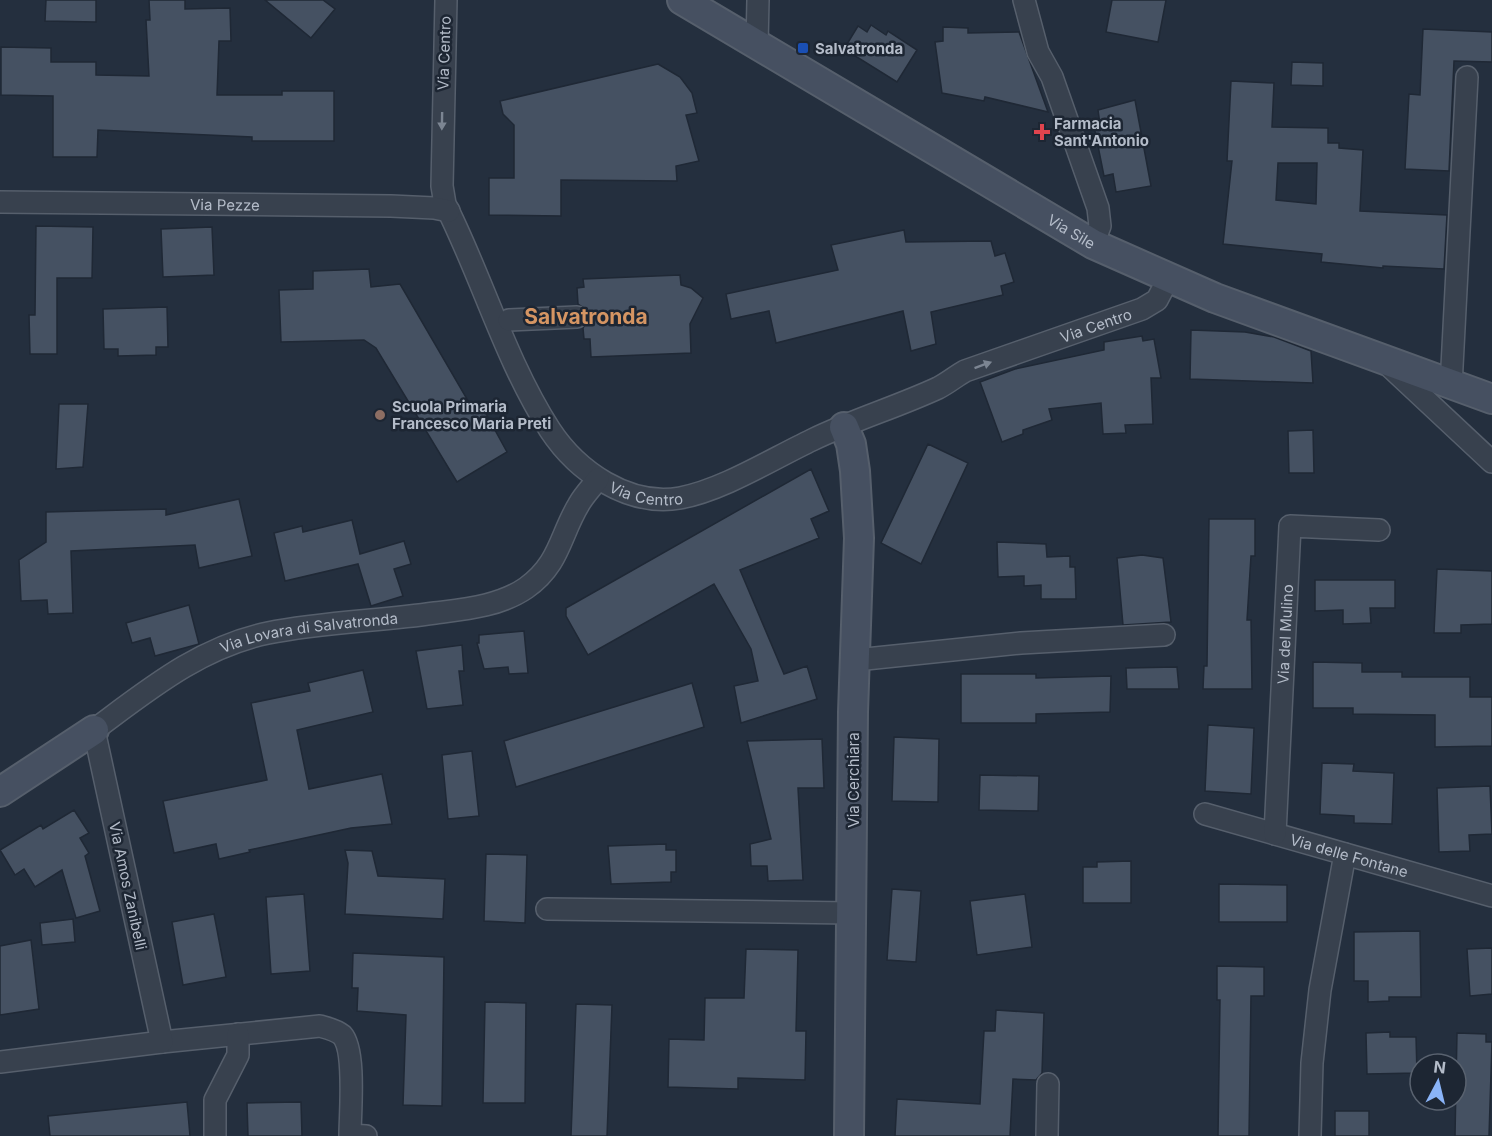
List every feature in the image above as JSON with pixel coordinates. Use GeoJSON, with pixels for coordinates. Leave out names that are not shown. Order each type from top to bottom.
{"type":"FeatureCollection","features":[{"type":"Feature","properties":{"kind":"street","name":"Via Centro"},"geometry":{"type":"LineString","coordinates":[[446,0],[442,186],[449,211],[498,326],[544,420],[564,448],[598,479],[641,496],[665,499],[682,498],[708,489],[844,427],[931,391],[965,371],[1142,309],[1157,300],[1168,279]]}},
{"type":"Feature","properties":{"kind":"street","name":"Via Sile"},"geometry":{"type":"LineString","coordinates":[[682,0],[1094,244],[1168,279],[1385,362],[1490,399]]}},
{"type":"Feature","properties":{"kind":"street"},"geometry":{"type":"LineString","coordinates":[[757,45],[758,0]]}},
{"type":"Feature","properties":{"kind":"street"},"geometry":{"type":"LineString","coordinates":[[1024,0],[1038,52],[1052,77],[1098,208],[1100,226],[1094,244]]}},
{"type":"Feature","properties":{"kind":"street"},"geometry":{"type":"LineString","coordinates":[[1451,386],[1467,77]]}},
{"type":"Feature","properties":{"kind":"street","name":"Via Pezze"},"geometry":{"type":"LineString","coordinates":[[0,202],[392,206],[449,211]]}},
{"type":"Feature","properties":{"kind":"street"},"geometry":{"type":"LineString","coordinates":[[509,320],[577,317]]}},
{"type":"Feature","properties":{"kind":"street"},"geometry":{"type":"LineString","coordinates":[[1385,362],[1492,462]]}},
{"type":"Feature","properties":{"kind":"street","name":"Via Cerchiara"},"geometry":{"type":"LineString","coordinates":[[844,427],[851,444],[858,499],[850,913],[849,1136]]}},
{"type":"Feature","properties":{"kind":"street","name":"Via Lovara di Salvatronda"},"geometry":{"type":"LineString","coordinates":[[0,792],[94,730],[173,673],[192,661],[238,641],[287,630],[466,609],[512,596],[531,584],[550,563],[565,538],[578,505],[598,479]]}},
{"type":"Feature","properties":{"kind":"street","name":"Via del Mulino"},"geometry":{"type":"LineString","coordinates":[[1275,834],[1290,526],[1379,530]]}},
{"type":"Feature","properties":{"kind":"street"},"geometry":{"type":"LineString","coordinates":[[855,660],[1021,643],[1164,635]]}},
{"type":"Feature","properties":{"kind":"street","name":"Via Amos Zanibelli"},"geometry":{"type":"LineString","coordinates":[[94,730],[162,1042]]}},
{"type":"Feature","properties":{"kind":"street","name":"Via delle Fontane"},"geometry":{"type":"LineString","coordinates":[[1205,814],[1492,896]]}},
{"type":"Feature","properties":{"kind":"street"},"geometry":{"type":"LineString","coordinates":[[1310,1136],[1312,1063],[1320,990],[1345,854]]}},
{"type":"Feature","properties":{"kind":"street"},"geometry":{"type":"LineString","coordinates":[[547,909],[850,913]]}},
{"type":"Feature","properties":{"kind":"street"},"geometry":{"type":"LineString","coordinates":[[0,1062],[320,1026],[343,1036],[350,1056],[350,1135],[366,1136]]}},
{"type":"Feature","properties":{"kind":"street"},"geometry":{"type":"LineString","coordinates":[[214,1136],[215,1100],[238,1055],[237,1034]]}},
{"type":"Feature","properties":{"kind":"street"},"geometry":{"type":"LineString","coordinates":[[1047,1136],[1048,1084]]}},
{"type":"Feature","properties":{"kind":"building"},"geometry":{"type":"Polygon","coordinates":[[[46,0],[96,0],[96,22],[45,21],[46,0]]]}},
{"type":"Feature","properties":{"kind":"building"},"geometry":{"type":"Polygon","coordinates":[[[149,0],[185,0],[185,9],[230,8],[231,41],[219,41],[217,95],[282,95],[282,91],[334,91],[334,141],[252,141],[252,137],[98,130],[97,157],[53,157],[53,96],[1,95],[1,47],[51,48],[51,62],[96,62],[96,75],[149,76],[146,20],[150,20],[149,0]]]}},
{"type":"Feature","properties":{"kind":"building"},"geometry":{"type":"Polygon","coordinates":[[[265,0],[323,0],[335,9],[311,38],[265,0]]]}},
{"type":"Feature","properties":{"kind":"building"},"geometry":{"type":"Polygon","coordinates":[[[1112,0],[1166,0],[1158,42],[1106,32],[1112,0]]]}},
{"type":"Feature","properties":{"kind":"building"},"geometry":{"type":"Polygon","coordinates":[[[871,25],[886,35],[888,31],[917,50],[897,82],[844,49],[858,26],[867,32],[871,25]]]}},
{"type":"Feature","properties":{"kind":"building"},"geometry":{"type":"Polygon","coordinates":[[[943,27],[968,28],[968,33],[1019,32],[1048,112],[985,97],[984,101],[942,93],[935,42],[943,41],[943,27]]]}},
{"type":"Feature","properties":{"kind":"building"},"geometry":{"type":"Polygon","coordinates":[[[1423,29],[1492,32],[1492,62],[1454,61],[1449,171],[1405,169],[1409,94],[1420,95],[1423,29]]]}},
{"type":"Feature","properties":{"kind":"building"},"geometry":{"type":"Polygon","coordinates":[[[1292,62],[1323,63],[1323,86],[1291,85],[1292,62]]]}},
{"type":"Feature","properties":{"kind":"building"},"geometry":{"type":"Polygon","coordinates":[[[658,64],[680,77],[692,93],[697,113],[686,115],[699,161],[676,166],[677,181],[561,180],[561,216],[489,215],[489,178],[514,178],[514,125],[503,114],[500,101],[658,64]]]}},
{"type":"Feature","properties":{"kind":"building"},"geometry":{"type":"Polygon","coordinates":[[[1231,81],[1274,83],[1272,127],[1328,128],[1328,143],[1339,143],[1339,148],[1363,150],[1360,211],[1447,215],[1444,269],[1383,266],[1383,268],[1321,262],[1322,254],[1223,244],[1232,161],[1227,161],[1231,81]],[[1278,163],[1276,200],[1316,204],[1317,163],[1278,163]]]}},
{"type":"Feature","properties":{"kind":"building"},"geometry":{"type":"Polygon","coordinates":[[[1135,100],[1151,186],[1116,192],[1113,174],[1104,176],[1094,126],[1100,124],[1098,110],[1135,100]]]}},
{"type":"Feature","properties":{"kind":"building"},"geometry":{"type":"Polygon","coordinates":[[[36,226],[93,227],[92,278],[57,278],[57,354],[30,354],[29,315],[35,315],[36,226]]]}},
{"type":"Feature","properties":{"kind":"building"},"geometry":{"type":"Polygon","coordinates":[[[212,227],[214,275],[163,277],[161,229],[212,227]]]}},
{"type":"Feature","properties":{"kind":"building"},"geometry":{"type":"Polygon","coordinates":[[[904,230],[906,242],[991,241],[995,256],[1005,253],[1014,282],[1001,286],[1003,295],[931,312],[936,344],[911,351],[903,311],[776,343],[769,311],[731,319],[726,294],[838,270],[831,245],[904,230]]]}},
{"type":"Feature","properties":{"kind":"building"},"geometry":{"type":"Polygon","coordinates":[[[369,269],[371,287],[400,284],[471,406],[479,401],[507,452],[457,482],[376,348],[364,340],[281,342],[279,290],[313,289],[313,271],[369,269]]]}},
{"type":"Feature","properties":{"kind":"building"},"geometry":{"type":"Polygon","coordinates":[[[680,275],[681,285],[691,288],[703,298],[690,324],[691,353],[591,357],[590,339],[584,339],[583,328],[590,316],[587,310],[578,304],[577,288],[584,287],[583,279],[680,275]]]}},
{"type":"Feature","properties":{"kind":"building"},"geometry":{"type":"Polygon","coordinates":[[[167,307],[168,347],[156,347],[156,355],[118,356],[118,349],[104,349],[103,309],[167,307]]]}},
{"type":"Feature","properties":{"kind":"building"},"geometry":{"type":"Polygon","coordinates":[[[1191,330],[1245,332],[1274,337],[1311,351],[1313,383],[1190,379],[1191,330]]]}},
{"type":"Feature","properties":{"kind":"building"},"geometry":{"type":"Polygon","coordinates":[[[1142,336],[1143,341],[1154,339],[1161,378],[1151,378],[1153,424],[1125,425],[1126,433],[1103,434],[1101,403],[1049,409],[1052,420],[1023,430],[1023,434],[1002,442],[980,382],[1015,369],[1104,350],[1104,342],[1142,336]]]}},
{"type":"Feature","properties":{"kind":"building"},"geometry":{"type":"Polygon","coordinates":[[[59,404],[88,404],[83,467],[56,469],[59,404]]]}},
{"type":"Feature","properties":{"kind":"building"},"geometry":{"type":"Polygon","coordinates":[[[1313,430],[1314,473],[1289,473],[1288,431],[1313,430]]]}},
{"type":"Feature","properties":{"kind":"building"},"geometry":{"type":"Polygon","coordinates":[[[928,444],[968,463],[921,564],[881,543],[928,444]]]}},
{"type":"Feature","properties":{"kind":"building"},"geometry":{"type":"Polygon","coordinates":[[[811,469],[829,511],[811,519],[819,538],[740,570],[784,674],[807,666],[817,699],[741,723],[734,686],[758,681],[751,649],[714,584],[588,655],[566,616],[566,608],[811,469]]]}},
{"type":"Feature","properties":{"kind":"building"},"geometry":{"type":"Polygon","coordinates":[[[239,499],[252,556],[199,568],[195,545],[71,551],[73,613],[48,614],[47,600],[21,601],[19,560],[46,542],[46,512],[166,509],[166,515],[239,499]]]}},
{"type":"Feature","properties":{"kind":"building"},"geometry":{"type":"Polygon","coordinates":[[[1209,519],[1255,519],[1255,556],[1251,556],[1247,620],[1251,620],[1252,689],[1203,689],[1204,666],[1207,666],[1209,519]]]}},
{"type":"Feature","properties":{"kind":"building"},"geometry":{"type":"Polygon","coordinates":[[[352,520],[360,554],[404,541],[411,564],[394,569],[403,596],[371,606],[358,564],[285,581],[274,533],[302,526],[303,532],[352,520]]]}},
{"type":"Feature","properties":{"kind":"building"},"geometry":{"type":"Polygon","coordinates":[[[997,542],[1046,544],[1047,557],[1070,556],[1070,567],[1075,567],[1076,599],[1041,599],[1041,585],[1024,586],[1024,576],[998,577],[997,542]]]}},
{"type":"Feature","properties":{"kind":"building"},"geometry":{"type":"Polygon","coordinates":[[[1142,555],[1163,558],[1171,622],[1123,625],[1117,558],[1142,555]]]}},
{"type":"Feature","properties":{"kind":"building"},"geometry":{"type":"Polygon","coordinates":[[[1437,569],[1492,571],[1492,624],[1461,625],[1461,633],[1434,633],[1437,569]]]}},
{"type":"Feature","properties":{"kind":"building"},"geometry":{"type":"Polygon","coordinates":[[[1315,580],[1395,580],[1395,608],[1370,608],[1371,623],[1343,624],[1343,610],[1315,611],[1315,580]]]}},
{"type":"Feature","properties":{"kind":"building"},"geometry":{"type":"Polygon","coordinates":[[[189,605],[199,644],[155,656],[150,638],[132,643],[126,623],[189,605]]]}},
{"type":"Feature","properties":{"kind":"building"},"geometry":{"type":"Polygon","coordinates":[[[524,631],[528,673],[509,674],[508,667],[484,669],[477,643],[479,643],[479,635],[524,631]]]}},
{"type":"Feature","properties":{"kind":"building"},"geometry":{"type":"Polygon","coordinates":[[[462,645],[464,671],[459,671],[463,705],[427,709],[416,651],[462,645]]]}},
{"type":"Feature","properties":{"kind":"building"},"geometry":{"type":"Polygon","coordinates":[[[1313,662],[1362,663],[1362,672],[1402,672],[1402,677],[1470,677],[1470,697],[1492,697],[1492,746],[1435,747],[1435,715],[1353,714],[1353,708],[1313,708],[1313,662]]]}},
{"type":"Feature","properties":{"kind":"building"},"geometry":{"type":"Polygon","coordinates":[[[1177,667],[1179,689],[1127,689],[1126,668],[1177,667]]]}},
{"type":"Feature","properties":{"kind":"building"},"geometry":{"type":"Polygon","coordinates":[[[363,670],[373,712],[297,730],[309,789],[382,774],[392,824],[351,828],[249,850],[250,852],[219,859],[216,844],[174,853],[163,801],[267,780],[251,703],[310,691],[308,683],[363,670]]]}},
{"type":"Feature","properties":{"kind":"building"},"geometry":{"type":"Polygon","coordinates":[[[961,674],[1036,674],[1036,678],[1111,676],[1110,712],[1036,714],[1036,723],[961,723],[961,674]]]}},
{"type":"Feature","properties":{"kind":"building"},"geometry":{"type":"Polygon","coordinates":[[[692,683],[704,727],[516,787],[504,741],[692,683]]]}},
{"type":"Feature","properties":{"kind":"building"},"geometry":{"type":"Polygon","coordinates":[[[1208,725],[1254,728],[1251,794],[1205,791],[1208,725]]]}},
{"type":"Feature","properties":{"kind":"building"},"geometry":{"type":"Polygon","coordinates":[[[894,737],[939,739],[938,802],[892,801],[894,737]]]}},
{"type":"Feature","properties":{"kind":"building"},"geometry":{"type":"Polygon","coordinates":[[[822,739],[824,788],[798,788],[803,880],[768,881],[767,866],[751,866],[750,844],[771,839],[747,741],[822,739]]]}},
{"type":"Feature","properties":{"kind":"building"},"geometry":{"type":"Polygon","coordinates":[[[472,751],[479,816],[448,819],[442,755],[472,751]]]}},
{"type":"Feature","properties":{"kind":"building"},"geometry":{"type":"Polygon","coordinates":[[[1322,763],[1354,764],[1353,771],[1394,773],[1392,824],[1354,823],[1354,816],[1320,814],[1322,763]]]}},
{"type":"Feature","properties":{"kind":"building"},"geometry":{"type":"Polygon","coordinates":[[[980,775],[1039,776],[1038,811],[979,810],[980,775]]]}},
{"type":"Feature","properties":{"kind":"building"},"geometry":{"type":"Polygon","coordinates":[[[1490,786],[1492,834],[1469,835],[1470,851],[1439,852],[1437,788],[1490,786]]]}},
{"type":"Feature","properties":{"kind":"building"},"geometry":{"type":"Polygon","coordinates":[[[74,810],[89,833],[80,838],[89,853],[85,856],[100,911],[76,918],[62,870],[35,887],[24,869],[15,875],[0,850],[41,825],[43,829],[74,810]]]}},
{"type":"Feature","properties":{"kind":"building"},"geometry":{"type":"Polygon","coordinates":[[[666,844],[666,850],[676,850],[676,872],[671,872],[671,882],[611,884],[608,846],[666,844]]]}},
{"type":"Feature","properties":{"kind":"building"},"geometry":{"type":"Polygon","coordinates":[[[345,850],[372,851],[378,876],[445,879],[443,919],[345,914],[348,863],[345,850]]]}},
{"type":"Feature","properties":{"kind":"building"},"geometry":{"type":"Polygon","coordinates":[[[486,854],[527,855],[525,923],[484,921],[486,854]]]}},
{"type":"Feature","properties":{"kind":"building"},"geometry":{"type":"Polygon","coordinates":[[[1131,861],[1131,903],[1083,903],[1083,867],[1097,867],[1097,862],[1131,861]]]}},
{"type":"Feature","properties":{"kind":"building"},"geometry":{"type":"Polygon","coordinates":[[[1219,884],[1287,885],[1287,922],[1219,922],[1219,884]]]}},
{"type":"Feature","properties":{"kind":"building"},"geometry":{"type":"Polygon","coordinates":[[[892,889],[921,891],[916,962],[887,960],[892,889]]]}},
{"type":"Feature","properties":{"kind":"building"},"geometry":{"type":"Polygon","coordinates":[[[304,894],[310,971],[271,974],[266,897],[304,894]]]}},
{"type":"Feature","properties":{"kind":"building"},"geometry":{"type":"Polygon","coordinates":[[[1025,894],[1032,947],[977,955],[970,901],[1025,894]]]}},
{"type":"Feature","properties":{"kind":"building"},"geometry":{"type":"Polygon","coordinates":[[[214,914],[226,977],[183,985],[172,922],[214,914]]]}},
{"type":"Feature","properties":{"kind":"building"},"geometry":{"type":"Polygon","coordinates":[[[73,919],[75,942],[42,945],[40,923],[73,919]]]}},
{"type":"Feature","properties":{"kind":"building"},"geometry":{"type":"Polygon","coordinates":[[[1420,931],[1421,997],[1389,997],[1389,1001],[1368,1002],[1368,981],[1354,981],[1354,932],[1420,931]]]}},
{"type":"Feature","properties":{"kind":"building"},"geometry":{"type":"Polygon","coordinates":[[[31,940],[39,1009],[0,1015],[0,946],[31,940]]]}},
{"type":"Feature","properties":{"kind":"building"},"geometry":{"type":"Polygon","coordinates":[[[1492,948],[1492,994],[1470,996],[1467,949],[1492,948]]]}},
{"type":"Feature","properties":{"kind":"building"},"geometry":{"type":"Polygon","coordinates":[[[746,949],[798,950],[796,1031],[806,1031],[805,1080],[738,1078],[738,1089],[668,1087],[669,1039],[704,1040],[705,998],[744,998],[746,949]]]}},
{"type":"Feature","properties":{"kind":"building"},"geometry":{"type":"Polygon","coordinates":[[[353,953],[444,957],[442,1106],[403,1105],[406,1015],[357,1011],[358,988],[352,988],[353,953]]]}},
{"type":"Feature","properties":{"kind":"building"},"geometry":{"type":"Polygon","coordinates":[[[1217,966],[1264,967],[1264,996],[1251,996],[1249,1136],[1218,1136],[1220,1000],[1217,1000],[1217,966]]]}},
{"type":"Feature","properties":{"kind":"building"},"geometry":{"type":"Polygon","coordinates":[[[485,1002],[526,1003],[525,1103],[483,1103],[485,1002]]]}},
{"type":"Feature","properties":{"kind":"building"},"geometry":{"type":"Polygon","coordinates":[[[576,1004],[612,1005],[607,1136],[571,1136],[576,1004]]]}},
{"type":"Feature","properties":{"kind":"building"},"geometry":{"type":"Polygon","coordinates":[[[996,1010],[1044,1013],[1042,1073],[1036,1080],[1013,1079],[1010,1136],[895,1136],[897,1099],[980,1104],[984,1031],[995,1031],[996,1010]]]}},
{"type":"Feature","properties":{"kind":"building"},"geometry":{"type":"Polygon","coordinates":[[[1390,1032],[1390,1037],[1416,1037],[1416,1052],[1408,1052],[1408,1073],[1367,1074],[1366,1033],[1390,1032]]]}},
{"type":"Feature","properties":{"kind":"building"},"geometry":{"type":"Polygon","coordinates":[[[1457,1033],[1486,1034],[1486,1042],[1492,1042],[1489,1136],[1455,1136],[1455,1112],[1468,1112],[1468,1052],[1457,1052],[1457,1033]]]}},
{"type":"Feature","properties":{"kind":"building"},"geometry":{"type":"Polygon","coordinates":[[[187,1102],[190,1136],[50,1136],[48,1116],[187,1102]]]}},
{"type":"Feature","properties":{"kind":"building"},"geometry":{"type":"Polygon","coordinates":[[[301,1102],[302,1136],[248,1136],[247,1103],[301,1102]]]}},
{"type":"Feature","properties":{"kind":"building"},"geometry":{"type":"Polygon","coordinates":[[[1335,1111],[1369,1111],[1369,1136],[1335,1136],[1335,1111]]]}},
{"type":"Feature","properties":{"kind":"place","name":"Salvatronda"},"geometry":{"type":"Point","coordinates":[803,48]}},
{"type":"Feature","properties":{"kind":"place","name":"Farmacia Sant'Antonio"},"geometry":{"type":"Point","coordinates":[1042,132]}},
{"type":"Feature","properties":{"kind":"place","name":"Scuola Primaria Francesco Maria Preti"},"geometry":{"type":"Point","coordinates":[380,415]}},
{"type":"Feature","properties":{"kind":"district","name":"Salvatronda"},"geometry":{"type":"Point","coordinates":[586,316]}}]}
